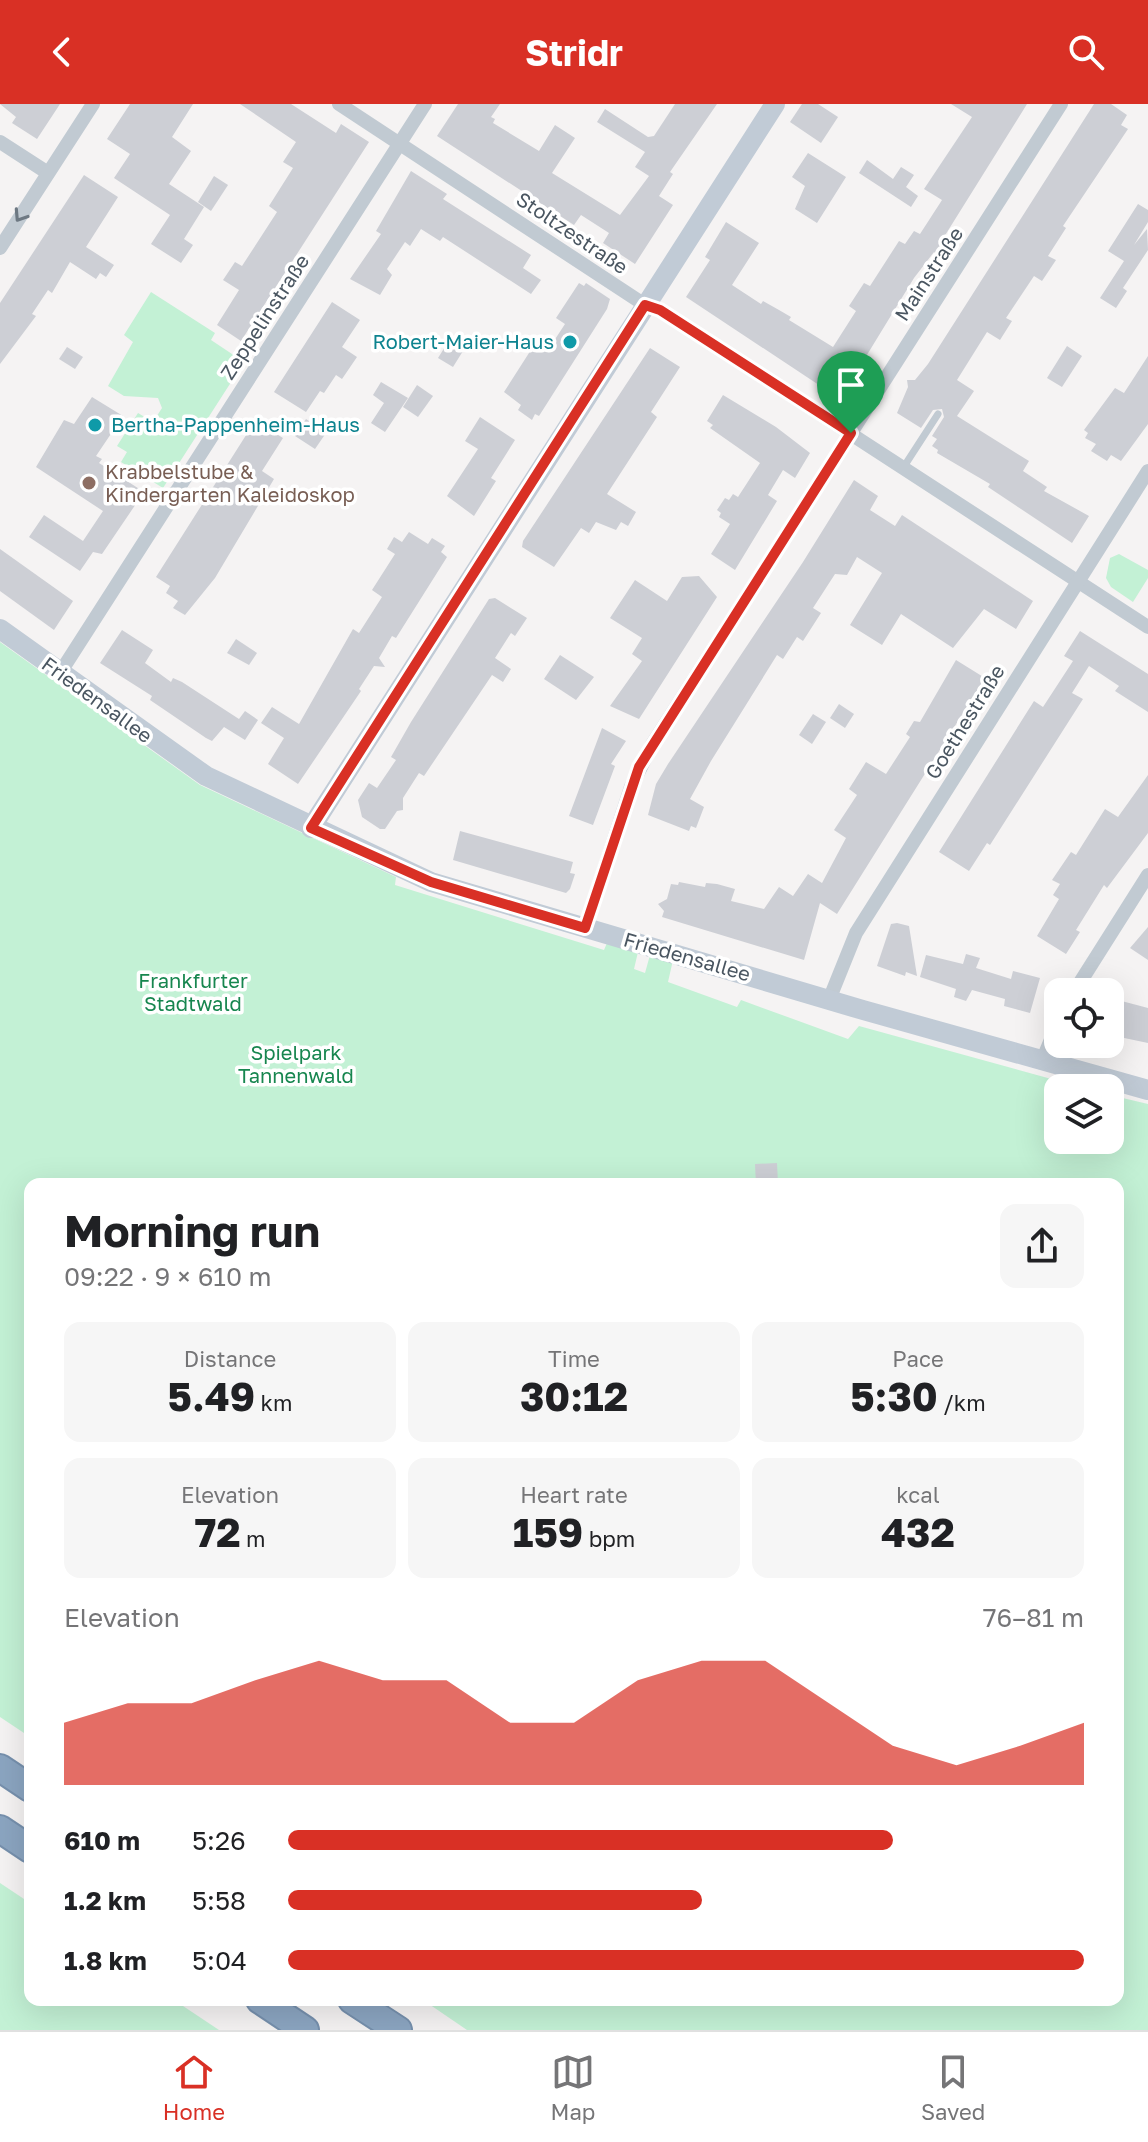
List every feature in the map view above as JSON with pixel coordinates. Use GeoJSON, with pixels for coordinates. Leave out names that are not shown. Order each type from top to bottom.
{"type":"FeatureCollection","features":[{"type":"Feature","properties":{"kind":"highway"},"geometry":{"type":"LineString","coordinates":[[0,1768],[24,1784]]}},
{"type":"Feature","properties":{"kind":"highway"},"geometry":{"type":"LineString","coordinates":[[0,1829],[24,1845]]}},
{"type":"Feature","properties":{"kind":"highway"},"geometry":{"type":"LineString","coordinates":[[269,2006],[305,2030]]}},
{"type":"Feature","properties":{"kind":"highway"},"geometry":{"type":"LineString","coordinates":[[361,2006],[398,2030]]}},
{"type":"Feature","properties":{"kind":"street"},"geometry":{"type":"LineString","coordinates":[[0,248],[93,104]]}},
{"type":"Feature","properties":{"kind":"street","name":"Stoltzestraße"},"geometry":{"type":"LineString","coordinates":[[339,104],[645,305],[660,310],[1148,627]]}},
{"type":"Feature","properties":{"kind":"street","name":"Zeppelinstraße"},"geometry":{"type":"LineString","coordinates":[[60,673],[425,104]]}},
{"type":"Feature","properties":{"kind":"street"},"geometry":{"type":"LineString","coordinates":[[311,828],[775,104]]}},
{"type":"Feature","properties":{"kind":"street","name":"Mainstraße"},"geometry":{"type":"LineString","coordinates":[[585,928],[639,767],[1061,104]]}},
{"type":"Feature","properties":{"kind":"street"},"geometry":{"type":"LineString","coordinates":[[0,142],[48,173]]}},
{"type":"Feature","properties":{"kind":"street","name":"Goethestraße"},"geometry":{"type":"LineString","coordinates":[[829,1000],[856,933],[1148,471]]}},
{"type":"Feature","properties":{"kind":"street","name":"Friedensallee"},"geometry":{"type":"LineString","coordinates":[[0,629],[206,776],[431,882],[829,1000],[1148,1090]]}},
{"type":"Feature","properties":{"kind":"street"},"geometry":{"type":"LineString","coordinates":[[1083,978],[1148,875]]}},
{"type":"Feature","properties":{"kind":"street"},"geometry":{"type":"LineString","coordinates":[[1042,1061],[1044,1056]]}},
{"type":"Feature","properties":{"kind":"lane"},"geometry":{"type":"LineString","coordinates":[[903,468],[938,414]]}},
{"type":"Feature","properties":{"kind":"green space"},"geometry":{"type":"Polygon","coordinates":[[[151,292],[215,333],[211,340],[244,362],[163,488],[121,462],[127,452],[117,446],[138,413],[153,422],[162,408],[158,398],[124,396],[108,386],[133,342],[124,335],[151,292]]]}},
{"type":"Feature","properties":{"kind":"green space"},"geometry":{"type":"Polygon","coordinates":[[[1119,554],[1148,570],[1148,578],[1133,602],[1111,587],[1106,578],[1110,558],[1119,554]]]}},
{"type":"Feature","properties":{"kind":"green space","name":"Frankfurter Stadtwald"},"geometry":{"type":"Polygon","coordinates":[[[0,642],[200,785],[396,877],[395,885],[604,950],[607,943],[638,952],[634,969],[645,973],[650,955],[673,960],[668,982],[737,1007],[741,1000],[848,1039],[859,1026],[1044,1077],[1044,1154],[1124,1154],[1124,1098],[1148,1104],[1148,2030],[467,2030],[432,2006],[1124,2006],[1124,1178],[24,1178],[24,1733],[0,1717],[0,642]]]}},
{"type":"Feature","properties":{"kind":"green space"},"geometry":{"type":"Polygon","coordinates":[[[0,1883],[24,1899],[24,2006],[183,2006],[219,2030],[0,2030],[0,1883]]]}},
{"type":"Feature","properties":{"kind":"building"},"geometry":{"type":"Polygon","coordinates":[[[0,104],[60,104],[37,139],[12,123],[16,117],[0,104]]]}},
{"type":"Feature","properties":{"kind":"building"},"geometry":{"type":"Polygon","coordinates":[[[130,104],[193,104],[172,137],[191,151],[169,184],[204,207],[184,239],[193,245],[181,263],[151,244],[170,215],[114,178],[130,154],[107,139],[130,104]]]}},
{"type":"Feature","properties":{"kind":"building"},"geometry":{"type":"Polygon","coordinates":[[[240,104],[291,104],[336,133],[341,124],[369,142],[241,341],[217,325],[239,290],[223,280],[235,262],[242,266],[277,212],[269,206],[293,168],[283,162],[296,142],[240,104]]]}},
{"type":"Feature","properties":{"kind":"building"},"geometry":{"type":"Polygon","coordinates":[[[458,104],[500,104],[491,117],[495,119],[493,123],[539,151],[555,125],[575,138],[552,173],[620,215],[649,176],[635,167],[645,152],[597,122],[605,109],[648,137],[654,136],[675,104],[717,104],[670,172],[673,174],[659,196],[673,205],[635,264],[603,243],[609,233],[581,215],[574,225],[437,136],[458,104]]]}},
{"type":"Feature","properties":{"kind":"building"},"geometry":{"type":"Polygon","coordinates":[[[802,104],[818,104],[838,117],[821,143],[790,122],[802,104]]]}},
{"type":"Feature","properties":{"kind":"building"},"geometry":{"type":"Polygon","coordinates":[[[951,104],[1027,104],[944,237],[947,238],[937,254],[934,252],[914,278],[840,399],[686,297],[710,260],[705,257],[726,222],[759,243],[732,285],[761,304],[763,301],[791,317],[789,320],[833,347],[856,311],[849,306],[864,283],[870,286],[899,241],[905,244],[914,231],[920,234],[942,200],[924,189],[972,117],[951,104]]]}},
{"type":"Feature","properties":{"kind":"building"},"geometry":{"type":"Polygon","coordinates":[[[1094,104],[1111,104],[1127,115],[1121,125],[1128,129],[1063,226],[1066,228],[1048,256],[1056,260],[1042,281],[1034,276],[1006,318],[1012,321],[1000,340],[987,332],[957,380],[974,391],[957,416],[1029,461],[1023,471],[1047,487],[1044,491],[1089,516],[1072,543],[988,487],[990,484],[937,453],[938,450],[932,446],[937,439],[932,436],[944,417],[942,409],[933,410],[921,428],[897,413],[908,387],[907,380],[915,380],[928,364],[1094,104]]]}},
{"type":"Feature","properties":{"kind":"building"},"geometry":{"type":"Polygon","coordinates":[[[808,153],[846,177],[817,223],[795,209],[805,186],[792,177],[808,153]]]}},
{"type":"Feature","properties":{"kind":"building"},"geometry":{"type":"Polygon","coordinates":[[[867,160],[893,179],[901,167],[914,175],[906,187],[918,196],[911,207],[859,173],[867,160]]]}},
{"type":"Feature","properties":{"kind":"building"},"geometry":{"type":"Polygon","coordinates":[[[411,171],[447,194],[443,199],[531,255],[523,268],[541,280],[531,294],[443,237],[440,241],[421,229],[410,246],[405,242],[387,269],[392,275],[380,295],[350,279],[381,234],[376,231],[411,171]]]}},
{"type":"Feature","properties":{"kind":"building"},"geometry":{"type":"Polygon","coordinates":[[[84,175],[118,197],[86,247],[114,265],[106,277],[100,273],[96,279],[70,262],[52,293],[48,290],[32,314],[36,316],[0,364],[0,303],[84,175]]]}},
{"type":"Feature","properties":{"kind":"building"},"geometry":{"type":"Polygon","coordinates":[[[214,176],[228,185],[211,211],[198,202],[214,176]]]}},
{"type":"Feature","properties":{"kind":"building"},"geometry":{"type":"Polygon","coordinates":[[[1138,204],[1148,210],[1148,222],[1134,245],[1147,229],[1148,250],[1123,288],[1127,291],[1116,308],[1100,298],[1124,261],[1108,251],[1138,204]]]}},
{"type":"Feature","properties":{"kind":"building"},"geometry":{"type":"Polygon","coordinates":[[[579,283],[584,286],[586,283],[610,299],[607,309],[539,416],[535,414],[532,420],[518,410],[521,405],[504,392],[536,342],[548,350],[565,324],[556,318],[579,283]]]}},
{"type":"Feature","properties":{"kind":"building"},"geometry":{"type":"Polygon","coordinates":[[[332,302],[360,320],[342,347],[357,357],[342,379],[336,375],[324,393],[320,391],[306,412],[274,392],[332,302]]]}},
{"type":"Feature","properties":{"kind":"building"},"geometry":{"type":"Polygon","coordinates":[[[448,342],[463,351],[453,367],[438,358],[448,342]]]}},
{"type":"Feature","properties":{"kind":"building"},"geometry":{"type":"Polygon","coordinates":[[[1067,346],[1082,356],[1062,387],[1047,378],[1067,346]]]}},
{"type":"Feature","properties":{"kind":"building"},"geometry":{"type":"Polygon","coordinates":[[[67,347],[83,357],[75,369],[59,359],[67,347]]]}},
{"type":"Feature","properties":{"kind":"building"},"geometry":{"type":"Polygon","coordinates":[[[650,348],[680,367],[651,412],[657,417],[607,494],[636,512],[628,526],[621,522],[616,530],[596,522],[589,533],[581,528],[554,567],[522,547],[523,541],[650,348]]]}},
{"type":"Feature","properties":{"kind":"building"},"geometry":{"type":"Polygon","coordinates":[[[1148,356],[1148,424],[1121,461],[1111,455],[1107,461],[1091,451],[1096,444],[1085,438],[1088,433],[1084,430],[1115,388],[1124,393],[1148,356]]]}},
{"type":"Feature","properties":{"kind":"building"},"geometry":{"type":"Polygon","coordinates":[[[381,382],[408,398],[385,432],[371,423],[384,403],[373,395],[381,382]]]}},
{"type":"Feature","properties":{"kind":"building"},"geometry":{"type":"Polygon","coordinates":[[[417,385],[433,396],[418,417],[403,407],[417,385]]]}},
{"type":"Feature","properties":{"kind":"building"},"geometry":{"type":"Polygon","coordinates":[[[723,395],[776,427],[810,453],[795,478],[783,470],[768,495],[777,501],[735,570],[711,554],[730,524],[719,517],[721,513],[717,510],[725,498],[729,500],[733,494],[738,497],[760,463],[710,428],[713,425],[707,421],[723,395]]]}},
{"type":"Feature","properties":{"kind":"building"},"geometry":{"type":"Polygon","coordinates":[[[92,397],[123,416],[96,456],[102,459],[99,463],[144,492],[102,554],[93,552],[80,571],[29,537],[44,515],[83,541],[103,511],[36,467],[64,420],[74,424],[92,397]]]}},
{"type":"Feature","properties":{"kind":"building"},"geometry":{"type":"Polygon","coordinates":[[[480,417],[515,440],[491,478],[496,481],[474,516],[447,496],[478,449],[465,441],[480,417]]]}},
{"type":"Feature","properties":{"kind":"building"},"geometry":{"type":"Polygon","coordinates":[[[306,419],[326,433],[315,449],[295,436],[306,419]]]}},
{"type":"Feature","properties":{"kind":"building"},"geometry":{"type":"Polygon","coordinates":[[[255,421],[283,438],[262,471],[274,479],[215,578],[185,615],[173,608],[178,601],[166,593],[170,586],[156,577],[255,421]]]}},
{"type":"Feature","properties":{"kind":"building"},"geometry":{"type":"Polygon","coordinates":[[[854,480],[878,496],[870,510],[895,526],[902,515],[1033,601],[1016,629],[984,609],[953,648],[901,614],[882,645],[850,625],[882,573],[857,557],[847,575],[835,574],[813,608],[821,613],[803,641],[797,637],[783,659],[777,655],[711,761],[690,799],[704,807],[696,828],[691,826],[689,831],[648,815],[656,784],[668,764],[854,480]]]}},
{"type":"Feature","properties":{"kind":"building"},"geometry":{"type":"Polygon","coordinates":[[[409,532],[428,544],[432,538],[445,546],[441,552],[447,557],[396,638],[392,636],[379,658],[385,667],[374,666],[359,689],[361,691],[298,784],[268,764],[284,738],[261,723],[272,707],[299,724],[353,629],[359,633],[382,597],[372,590],[395,554],[387,549],[394,537],[402,542],[409,532]]]}},
{"type":"Feature","properties":{"kind":"building"},"geometry":{"type":"Polygon","coordinates":[[[0,549],[73,601],[54,630],[0,591],[0,549]]]}},
{"type":"Feature","properties":{"kind":"building"},"geometry":{"type":"Polygon","coordinates":[[[699,576],[717,597],[639,719],[610,706],[642,661],[632,654],[642,638],[610,618],[635,580],[667,601],[682,577],[699,576]]]}},
{"type":"Feature","properties":{"kind":"building"},"geometry":{"type":"Polygon","coordinates":[[[495,598],[527,618],[515,636],[511,633],[495,658],[511,669],[503,682],[492,675],[424,776],[419,773],[403,798],[403,810],[397,811],[385,829],[380,829],[362,817],[358,800],[369,783],[377,788],[396,760],[391,757],[411,722],[489,599],[495,598]]]}},
{"type":"Feature","properties":{"kind":"building"},"geometry":{"type":"Polygon","coordinates":[[[122,630],[153,650],[145,663],[171,682],[173,678],[182,682],[239,719],[245,711],[258,720],[245,740],[224,727],[212,741],[206,738],[150,700],[152,696],[100,663],[122,630]]]}},
{"type":"Feature","properties":{"kind":"building"},"geometry":{"type":"Polygon","coordinates":[[[1080,631],[1148,674],[1148,712],[1115,691],[1119,686],[1089,666],[1072,693],[1083,699],[990,845],[987,843],[969,871],[939,852],[1034,701],[1043,707],[1073,661],[1064,656],[1080,631]]]}},
{"type":"Feature","properties":{"kind":"building"},"geometry":{"type":"Polygon","coordinates":[[[236,639],[257,653],[249,665],[227,653],[236,639]]]}},
{"type":"Feature","properties":{"kind":"building"},"geometry":{"type":"Polygon","coordinates":[[[560,655],[594,677],[576,700],[544,679],[560,655]]]}},
{"type":"Feature","properties":{"kind":"building"},"geometry":{"type":"Polygon","coordinates":[[[956,660],[985,678],[837,914],[820,903],[804,960],[662,917],[664,911],[658,904],[667,899],[671,884],[678,885],[679,882],[705,887],[706,883],[717,884],[735,889],[731,901],[764,909],[779,887],[793,896],[808,874],[822,883],[846,838],[834,830],[857,795],[849,789],[866,762],[886,774],[910,737],[906,734],[914,721],[920,722],[956,660]]]}},
{"type":"Feature","properties":{"kind":"building"},"geometry":{"type":"Polygon","coordinates":[[[839,704],[854,714],[845,728],[830,718],[839,704]]]}},
{"type":"Feature","properties":{"kind":"building"},"geometry":{"type":"Polygon","coordinates":[[[813,714],[826,722],[812,744],[799,735],[813,714]]]}},
{"type":"Feature","properties":{"kind":"building"},"geometry":{"type":"Polygon","coordinates":[[[602,728],[626,741],[611,764],[615,766],[593,825],[569,816],[602,728]]]}},
{"type":"Feature","properties":{"kind":"building"},"geometry":{"type":"Polygon","coordinates":[[[1148,775],[1148,833],[1107,888],[1104,885],[1076,930],[1080,932],[1066,954],[1037,936],[1059,899],[1053,895],[1060,884],[1052,880],[1071,852],[1076,855],[1105,809],[1118,817],[1148,775]]]}},
{"type":"Feature","properties":{"kind":"building"},"geometry":{"type":"Polygon","coordinates":[[[460,831],[573,862],[570,873],[575,874],[570,889],[566,893],[453,860],[460,831]]]}},
{"type":"Feature","properties":{"kind":"building"},"geometry":{"type":"Polygon","coordinates":[[[891,924],[909,926],[917,976],[906,972],[905,976],[877,966],[891,924]]]}},
{"type":"Feature","properties":{"kind":"building"},"geometry":{"type":"Polygon","coordinates":[[[1148,927],[1148,960],[1130,948],[1148,927]]]}},
{"type":"Feature","properties":{"kind":"building"},"geometry":{"type":"Polygon","coordinates":[[[966,954],[980,958],[976,968],[1011,979],[1013,971],[1040,978],[1030,1013],[1004,1006],[1005,999],[972,990],[966,1001],[954,997],[956,989],[920,977],[926,955],[963,964],[966,954]]]}},
{"type":"Feature","properties":{"kind":"building"},"geometry":{"type":"Polygon","coordinates":[[[1124,1002],[1148,1008],[1148,1043],[1124,1038],[1124,1002]]]}},
{"type":"Feature","properties":{"kind":"building"},"geometry":{"type":"Polygon","coordinates":[[[777,1163],[778,1178],[756,1178],[755,1164],[777,1163]]]}},
{"type":"Feature","properties":{"kind":"place","name":"Robert-Maier-Haus"},"geometry":{"type":"Point","coordinates":[570,342]}},
{"type":"Feature","properties":{"kind":"place","name":"Bertha-Pappenheim-Haus"},"geometry":{"type":"Point","coordinates":[95,425]}},
{"type":"Feature","properties":{"kind":"place","name":"Krabbelstube & Kindergarten Kaleidoskop"},"geometry":{"type":"Point","coordinates":[89,483]}},
{"type":"Feature","properties":{"kind":"route"},"geometry":{"type":"LineString","coordinates":[[645,305],[660,310],[851,433],[639,767],[585,928],[431,882],[311,828],[645,305]]}},
{"type":"Feature","properties":{"kind":"park label","name":"Spielpark Tannenwald"},"geometry":{"type":"Point","coordinates":[296,1064]}}]}
